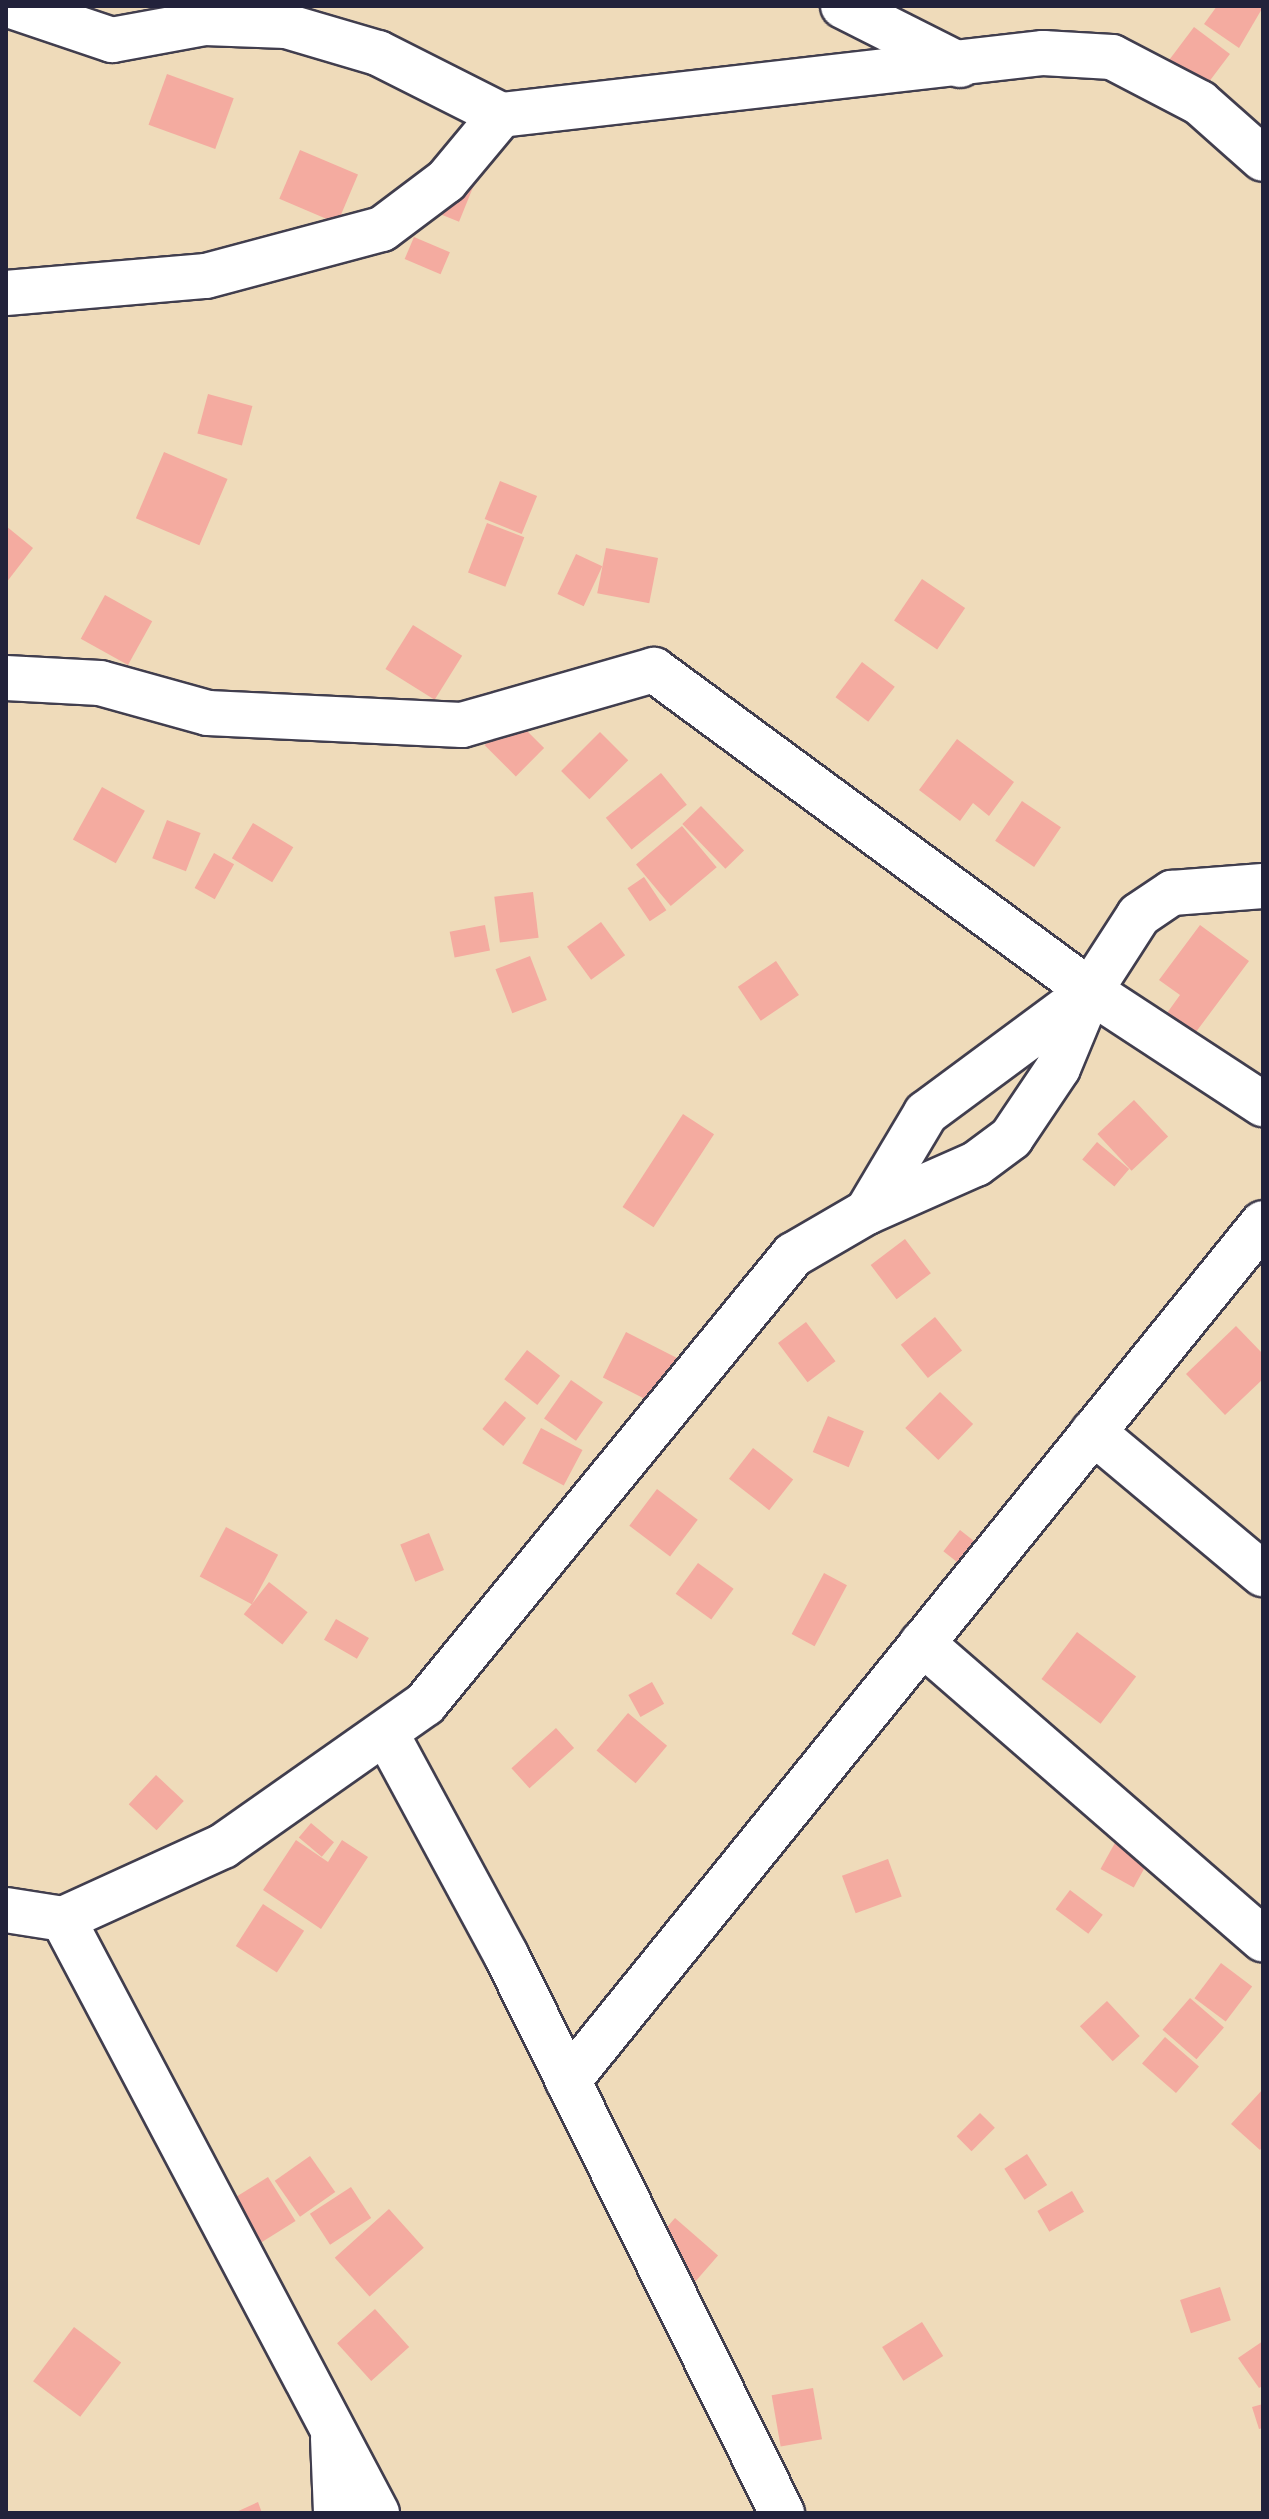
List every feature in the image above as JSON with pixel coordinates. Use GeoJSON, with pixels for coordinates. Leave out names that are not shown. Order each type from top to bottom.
{"type":"FeatureCollection","features":[{"type":"Feature","properties":{"kind":"street"},"geometry":{"type":"LineString","coordinates":[[11,6],[112,40],[205,23],[286,26],[378,53],[501,115],[960,65],[1043,53],[1112,57],[1200,103],[1263,159]]}},
{"type":"Feature","properties":{"kind":"street"},"geometry":{"type":"LineString","coordinates":[[843,6],[960,65]]}},
{"type":"Feature","properties":{"kind":"street"},"geometry":{"type":"LineString","coordinates":[[6,293],[206,276],[382,229],[446,181],[501,115]]}},
{"type":"Feature","properties":{"kind":"street"},"geometry":{"type":"LineString","coordinates":[[6,678],[100,683],[208,713],[462,725],[654,670],[1090,991],[1263,1104]]}},
{"type":"Feature","properties":{"kind":"street"},"geometry":{"type":"LineString","coordinates":[[6,1910],[63,1919],[223,1846],[425,1704],[793,1255],[867,1212],[934,1185],[1011,1138],[1058,1068],[1090,991],[1139,915],[1172,893],[1263,886]]}},
{"type":"Feature","properties":{"kind":"street"},"geometry":{"type":"LineString","coordinates":[[867,1212],[926,1113],[1090,991]]}},
{"type":"Feature","properties":{"kind":"street"},"geometry":{"type":"LineString","coordinates":[[568,2081],[1263,1223]]}},
{"type":"Feature","properties":{"kind":"street"},"geometry":{"type":"LineString","coordinates":[[1093,1432],[1263,1574]]}},
{"type":"Feature","properties":{"kind":"street"},"geometry":{"type":"LineString","coordinates":[[922,1643],[1263,1939]]}},
{"type":"Feature","properties":{"kind":"street"},"geometry":{"type":"LineString","coordinates":[[386,1733],[568,2081],[782,2513]]}},
{"type":"Feature","properties":{"kind":"street"},"geometry":{"type":"LineString","coordinates":[[63,1919],[333,2424],[377,2513]]}},
{"type":"Feature","properties":{"kind":"street"},"geometry":{"type":"LineString","coordinates":[[333,2424],[336,2513]]}},
{"type":"Feature","properties":{"kind":"building"},"geometry":{"type":"Polygon","coordinates":[[[1217,6],[1263,7],[1239,48],[1204,24],[1217,6]]]}},
{"type":"Feature","properties":{"kind":"building"},"geometry":{"type":"Polygon","coordinates":[[[1194,27],[1230,54],[1199,95],[1163,68],[1194,27]]]}},
{"type":"Feature","properties":{"kind":"building"},"geometry":{"type":"Polygon","coordinates":[[[167,74],[234,98],[215,149],[149,125],[167,74]]]}},
{"type":"Feature","properties":{"kind":"building"},"geometry":{"type":"Polygon","coordinates":[[[300,150],[358,175],[337,223],[279,199],[300,150]]]}},
{"type":"Feature","properties":{"kind":"building"},"geometry":{"type":"Polygon","coordinates":[[[434,161],[477,178],[459,222],[416,205],[434,161]]]}},
{"type":"Feature","properties":{"kind":"building"},"geometry":{"type":"Polygon","coordinates":[[[414,237],[450,252],[441,274],[405,259],[414,237]]]}},
{"type":"Feature","properties":{"kind":"building"},"geometry":{"type":"Polygon","coordinates":[[[208,394],[252,406],[242,446],[197,434],[208,394]]]}},
{"type":"Feature","properties":{"kind":"building"},"geometry":{"type":"Polygon","coordinates":[[[164,452],[228,479],[199,545],[136,518],[164,452]]]}},
{"type":"Feature","properties":{"kind":"building"},"geometry":{"type":"Polygon","coordinates":[[[500,481],[537,496],[522,534],[485,519],[500,481]]]}},
{"type":"Feature","properties":{"kind":"building"},"geometry":{"type":"Polygon","coordinates":[[[487,523],[524,537],[505,587],[468,572],[487,523]]]}},
{"type":"Feature","properties":{"kind":"building"},"geometry":{"type":"Polygon","coordinates":[[[6,526],[33,548],[6,583],[6,526]]]}},
{"type":"Feature","properties":{"kind":"building"},"geometry":{"type":"Polygon","coordinates":[[[606,548],[658,558],[649,603],[597,593],[606,548]]]}},
{"type":"Feature","properties":{"kind":"building"},"geometry":{"type":"Polygon","coordinates":[[[576,554],[602,566],[584,606],[557,594],[576,554]]]}},
{"type":"Feature","properties":{"kind":"building"},"geometry":{"type":"Polygon","coordinates":[[[922,579],[965,608],[937,650],[894,620],[922,579]]]}},
{"type":"Feature","properties":{"kind":"building"},"geometry":{"type":"Polygon","coordinates":[[[105,595],[152,621],[128,665],[81,639],[105,595]]]}},
{"type":"Feature","properties":{"kind":"building"},"geometry":{"type":"Polygon","coordinates":[[[413,625],[462,656],[435,700],[385,669],[413,625]]]}},
{"type":"Feature","properties":{"kind":"building"},"geometry":{"type":"Polygon","coordinates":[[[862,662],[895,687],[868,722],[836,697],[862,662]]]}},
{"type":"Feature","properties":{"kind":"building"},"geometry":{"type":"Polygon","coordinates":[[[513,717],[544,748],[516,776],[485,745],[513,717]]]}},
{"type":"Feature","properties":{"kind":"building"},"geometry":{"type":"Polygon","coordinates":[[[600,732],[628,760],[589,799],[561,771],[600,732]]]}},
{"type":"Feature","properties":{"kind":"building"},"geometry":{"type":"Polygon","coordinates":[[[957,739],[1014,782],[989,816],[973,803],[960,821],[919,790],[957,739]]]}},
{"type":"Feature","properties":{"kind":"building"},"geometry":{"type":"Polygon","coordinates":[[[661,773],[687,805],[632,850],[606,818],[661,773]]]}},
{"type":"Feature","properties":{"kind":"building"},"geometry":{"type":"Polygon","coordinates":[[[102,787],[145,811],[116,863],[73,839],[102,787]]]}},
{"type":"Feature","properties":{"kind":"building"},"geometry":{"type":"Polygon","coordinates":[[[1022,801],[1061,827],[1034,867],[995,841],[1022,801]]]}},
{"type":"Feature","properties":{"kind":"building"},"geometry":{"type":"Polygon","coordinates":[[[701,806],[744,851],[725,869],[682,824],[701,806]]]}},
{"type":"Feature","properties":{"kind":"building"},"geometry":{"type":"Polygon","coordinates":[[[167,820],[201,833],[186,871],[152,858],[167,820]]]}},
{"type":"Feature","properties":{"kind":"building"},"geometry":{"type":"Polygon","coordinates":[[[253,823],[293,847],[272,882],[232,858],[253,823]]]}},
{"type":"Feature","properties":{"kind":"building"},"geometry":{"type":"Polygon","coordinates":[[[682,826],[717,867],[671,906],[636,865],[682,826]]]}},
{"type":"Feature","properties":{"kind":"building"},"geometry":{"type":"Polygon","coordinates":[[[214,853],[234,864],[215,899],[195,888],[214,853]]]}},
{"type":"Feature","properties":{"kind":"building"},"geometry":{"type":"Polygon","coordinates":[[[644,877],[666,910],[650,921],[627,888],[644,877]]]}},
{"type":"Feature","properties":{"kind":"building"},"geometry":{"type":"Polygon","coordinates":[[[533,892],[539,938],[500,942],[494,897],[533,892]]]}},
{"type":"Feature","properties":{"kind":"building"},"geometry":{"type":"Polygon","coordinates":[[[601,922],[625,955],[591,980],[567,947],[601,922]]]}},
{"type":"Feature","properties":{"kind":"building"},"geometry":{"type":"Polygon","coordinates":[[[485,925],[490,951],[455,957],[450,932],[485,925]]]}},
{"type":"Feature","properties":{"kind":"building"},"geometry":{"type":"Polygon","coordinates":[[[1200,925],[1249,961],[1190,1040],[1162,1020],[1180,995],[1159,980],[1200,925]]]}},
{"type":"Feature","properties":{"kind":"building"},"geometry":{"type":"Polygon","coordinates":[[[530,956],[547,1000],[512,1013],[495,969],[530,956]]]}},
{"type":"Feature","properties":{"kind":"building"},"geometry":{"type":"Polygon","coordinates":[[[776,961],[799,995],[761,1021],[738,987],[776,961]]]}},
{"type":"Feature","properties":{"kind":"building"},"geometry":{"type":"Polygon","coordinates":[[[1134,1100],[1168,1137],[1132,1171],[1097,1134],[1134,1100]]]}},
{"type":"Feature","properties":{"kind":"building"},"geometry":{"type":"Polygon","coordinates":[[[683,1114],[714,1134],[654,1227],[623,1207],[683,1114]]]}},
{"type":"Feature","properties":{"kind":"building"},"geometry":{"type":"Polygon","coordinates":[[[1097,1142],[1129,1169],[1114,1187],[1082,1160],[1097,1142]]]}},
{"type":"Feature","properties":{"kind":"building"},"geometry":{"type":"Polygon","coordinates":[[[905,1239],[931,1273],[897,1299],[871,1265],[905,1239]]]}},
{"type":"Feature","properties":{"kind":"building"},"geometry":{"type":"Polygon","coordinates":[[[935,1317],[962,1350],[928,1378],[901,1345],[935,1317]]]}},
{"type":"Feature","properties":{"kind":"building"},"geometry":{"type":"Polygon","coordinates":[[[806,1322],[835,1361],[808,1382],[778,1343],[806,1322]]]}},
{"type":"Feature","properties":{"kind":"building"},"geometry":{"type":"Polygon","coordinates":[[[1236,1326],[1263,1354],[1263,1379],[1225,1415],[1186,1374],[1236,1326]]]}},
{"type":"Feature","properties":{"kind":"building"},"geometry":{"type":"Polygon","coordinates":[[[626,1332],[679,1359],[656,1405],[603,1377],[626,1332]]]}},
{"type":"Feature","properties":{"kind":"building"},"geometry":{"type":"Polygon","coordinates":[[[527,1350],[560,1376],[537,1405],[504,1379],[527,1350]]]}},
{"type":"Feature","properties":{"kind":"building"},"geometry":{"type":"Polygon","coordinates":[[[571,1380],[603,1402],[576,1441],[544,1419],[571,1380]]]}},
{"type":"Feature","properties":{"kind":"building"},"geometry":{"type":"Polygon","coordinates":[[[940,1392],[973,1424],[938,1460],[905,1428],[940,1392]]]}},
{"type":"Feature","properties":{"kind":"building"},"geometry":{"type":"Polygon","coordinates":[[[505,1401],[526,1418],[503,1446],[482,1429],[505,1401]]]}},
{"type":"Feature","properties":{"kind":"building"},"geometry":{"type":"Polygon","coordinates":[[[828,1416],[864,1431],[849,1467],[813,1452],[828,1416]]]}},
{"type":"Feature","properties":{"kind":"building"},"geometry":{"type":"Polygon","coordinates":[[[541,1428],[582,1450],[564,1485],[522,1463],[541,1428]]]}},
{"type":"Feature","properties":{"kind":"building"},"geometry":{"type":"Polygon","coordinates":[[[753,1448],[793,1479],[769,1510],[729,1479],[753,1448]]]}},
{"type":"Feature","properties":{"kind":"building"},"geometry":{"type":"Polygon","coordinates":[[[657,1489],[698,1520],[670,1556],[629,1526],[657,1489]]]}},
{"type":"Feature","properties":{"kind":"building"},"geometry":{"type":"Polygon","coordinates":[[[226,1527],[278,1555],[252,1604],[200,1576],[226,1527]]]}},
{"type":"Feature","properties":{"kind":"building"},"geometry":{"type":"Polygon","coordinates":[[[960,1530],[978,1544],[962,1565],[943,1551],[960,1530]]]}},
{"type":"Feature","properties":{"kind":"building"},"geometry":{"type":"Polygon","coordinates":[[[429,1533],[444,1570],[415,1582],[400,1545],[429,1533]]]}},
{"type":"Feature","properties":{"kind":"building"},"geometry":{"type":"Polygon","coordinates":[[[698,1563],[734,1589],[711,1620],[676,1594],[698,1563]]]}},
{"type":"Feature","properties":{"kind":"building"},"geometry":{"type":"Polygon","coordinates":[[[824,1573],[847,1585],[815,1646],[792,1634],[824,1573]]]}},
{"type":"Feature","properties":{"kind":"building"},"geometry":{"type":"Polygon","coordinates":[[[269,1582],[308,1612],[282,1644],[244,1614],[269,1582]]]}},
{"type":"Feature","properties":{"kind":"building"},"geometry":{"type":"Polygon","coordinates":[[[336,1619],[369,1638],[357,1659],[324,1640],[336,1619]]]}},
{"type":"Feature","properties":{"kind":"building"},"geometry":{"type":"Polygon","coordinates":[[[1077,1632],[1136,1677],[1101,1724],[1041,1679],[1077,1632]]]}},
{"type":"Feature","properties":{"kind":"building"},"geometry":{"type":"Polygon","coordinates":[[[652,1682],[664,1704],[641,1717],[628,1695],[652,1682]]]}},
{"type":"Feature","properties":{"kind":"building"},"geometry":{"type":"Polygon","coordinates":[[[628,1713],[667,1746],[636,1783],[597,1751],[628,1713]]]}},
{"type":"Feature","properties":{"kind":"building"},"geometry":{"type":"Polygon","coordinates":[[[556,1728],[574,1748],[529,1788],[511,1768],[556,1728]]]}},
{"type":"Feature","properties":{"kind":"building"},"geometry":{"type":"Polygon","coordinates":[[[156,1775],[184,1801],[157,1830],[129,1804],[156,1775]]]}},
{"type":"Feature","properties":{"kind":"building"},"geometry":{"type":"Polygon","coordinates":[[[311,1823],[334,1842],[322,1857],[299,1838],[311,1823]]]}},
{"type":"Feature","properties":{"kind":"building"},"geometry":{"type":"Polygon","coordinates":[[[296,1840],[328,1862],[342,1840],[368,1857],[321,1929],[263,1890],[296,1840]]]}},
{"type":"Feature","properties":{"kind":"building"},"geometry":{"type":"Polygon","coordinates":[[[1116,1841],[1149,1859],[1134,1887],[1100,1869],[1116,1841]]]}},
{"type":"Feature","properties":{"kind":"building"},"geometry":{"type":"Polygon","coordinates":[[[888,1859],[902,1897],[856,1913],[842,1876],[888,1859]]]}},
{"type":"Feature","properties":{"kind":"building"},"geometry":{"type":"Polygon","coordinates":[[[1070,1890],[1103,1915],[1088,1934],[1056,1909],[1070,1890]]]}},
{"type":"Feature","properties":{"kind":"building"},"geometry":{"type":"Polygon","coordinates":[[[263,1904],[304,1931],[277,1973],[236,1946],[263,1904]]]}},
{"type":"Feature","properties":{"kind":"building"},"geometry":{"type":"Polygon","coordinates":[[[1221,1963],[1252,1986],[1226,2022],[1195,1998],[1221,1963]]]}},
{"type":"Feature","properties":{"kind":"building"},"geometry":{"type":"Polygon","coordinates":[[[1190,1998],[1224,2028],[1196,2059],[1162,2030],[1190,1998]]]}},
{"type":"Feature","properties":{"kind":"building"},"geometry":{"type":"Polygon","coordinates":[[[1107,2001],[1140,2036],[1113,2061],[1080,2026],[1107,2001]]]}},
{"type":"Feature","properties":{"kind":"building"},"geometry":{"type":"Polygon","coordinates":[[[1165,2037],[1199,2067],[1176,2093],[1142,2063],[1165,2037]]]}},
{"type":"Feature","properties":{"kind":"building"},"geometry":{"type":"Polygon","coordinates":[[[1263,2089],[1263,2146],[1260,2150],[1231,2124],[1263,2089]]]}},
{"type":"Feature","properties":{"kind":"building"},"geometry":{"type":"Polygon","coordinates":[[[980,2113],[995,2128],[972,2151],[957,2136],[980,2113]]]}},
{"type":"Feature","properties":{"kind":"building"},"geometry":{"type":"Polygon","coordinates":[[[1027,2154],[1047,2185],[1025,2200],[1004,2169],[1027,2154]]]}},
{"type":"Feature","properties":{"kind":"building"},"geometry":{"type":"Polygon","coordinates":[[[310,2156],[335,2192],[300,2217],[275,2181],[310,2156]]]}},
{"type":"Feature","properties":{"kind":"building"},"geometry":{"type":"Polygon","coordinates":[[[268,2177],[296,2221],[250,2250],[222,2206],[268,2177]]]}},
{"type":"Feature","properties":{"kind":"building"},"geometry":{"type":"Polygon","coordinates":[[[351,2187],[371,2218],[330,2245],[310,2214],[351,2187]]]}},
{"type":"Feature","properties":{"kind":"building"},"geometry":{"type":"Polygon","coordinates":[[[1072,2191],[1084,2212],[1049,2232],[1037,2211],[1072,2191]]]}},
{"type":"Feature","properties":{"kind":"building"},"geometry":{"type":"Polygon","coordinates":[[[389,2209],[424,2248],[370,2296],[335,2258],[389,2209]]]}},
{"type":"Feature","properties":{"kind":"building"},"geometry":{"type":"Polygon","coordinates":[[[675,2218],[718,2255],[682,2297],[639,2260],[675,2218]]]}},
{"type":"Feature","properties":{"kind":"building"},"geometry":{"type":"Polygon","coordinates":[[[1220,2287],[1231,2320],[1191,2333],[1180,2300],[1220,2287]]]}},
{"type":"Feature","properties":{"kind":"building"},"geometry":{"type":"Polygon","coordinates":[[[375,2309],[409,2347],[371,2381],[337,2343],[375,2309]]]}},
{"type":"Feature","properties":{"kind":"building"},"geometry":{"type":"Polygon","coordinates":[[[922,2322],[943,2356],[903,2381],[882,2347],[922,2322]]]}},
{"type":"Feature","properties":{"kind":"building"},"geometry":{"type":"Polygon","coordinates":[[[74,2327],[121,2363],[80,2417],[33,2381],[74,2327]]]}},
{"type":"Feature","properties":{"kind":"building"},"geometry":{"type":"Polygon","coordinates":[[[1263,2341],[1263,2386],[1259,2388],[1238,2358],[1263,2341]]]}},
{"type":"Feature","properties":{"kind":"building"},"geometry":{"type":"Polygon","coordinates":[[[813,2388],[822,2439],[781,2447],[772,2395],[813,2388]]]}},
{"type":"Feature","properties":{"kind":"building"},"geometry":{"type":"Polygon","coordinates":[[[1263,2404],[1263,2428],[1259,2429],[1252,2407],[1263,2404]]]}},
{"type":"Feature","properties":{"kind":"building"},"geometry":{"type":"Polygon","coordinates":[[[258,2502],[262,2513],[234,2513],[258,2502]]]}}]}
